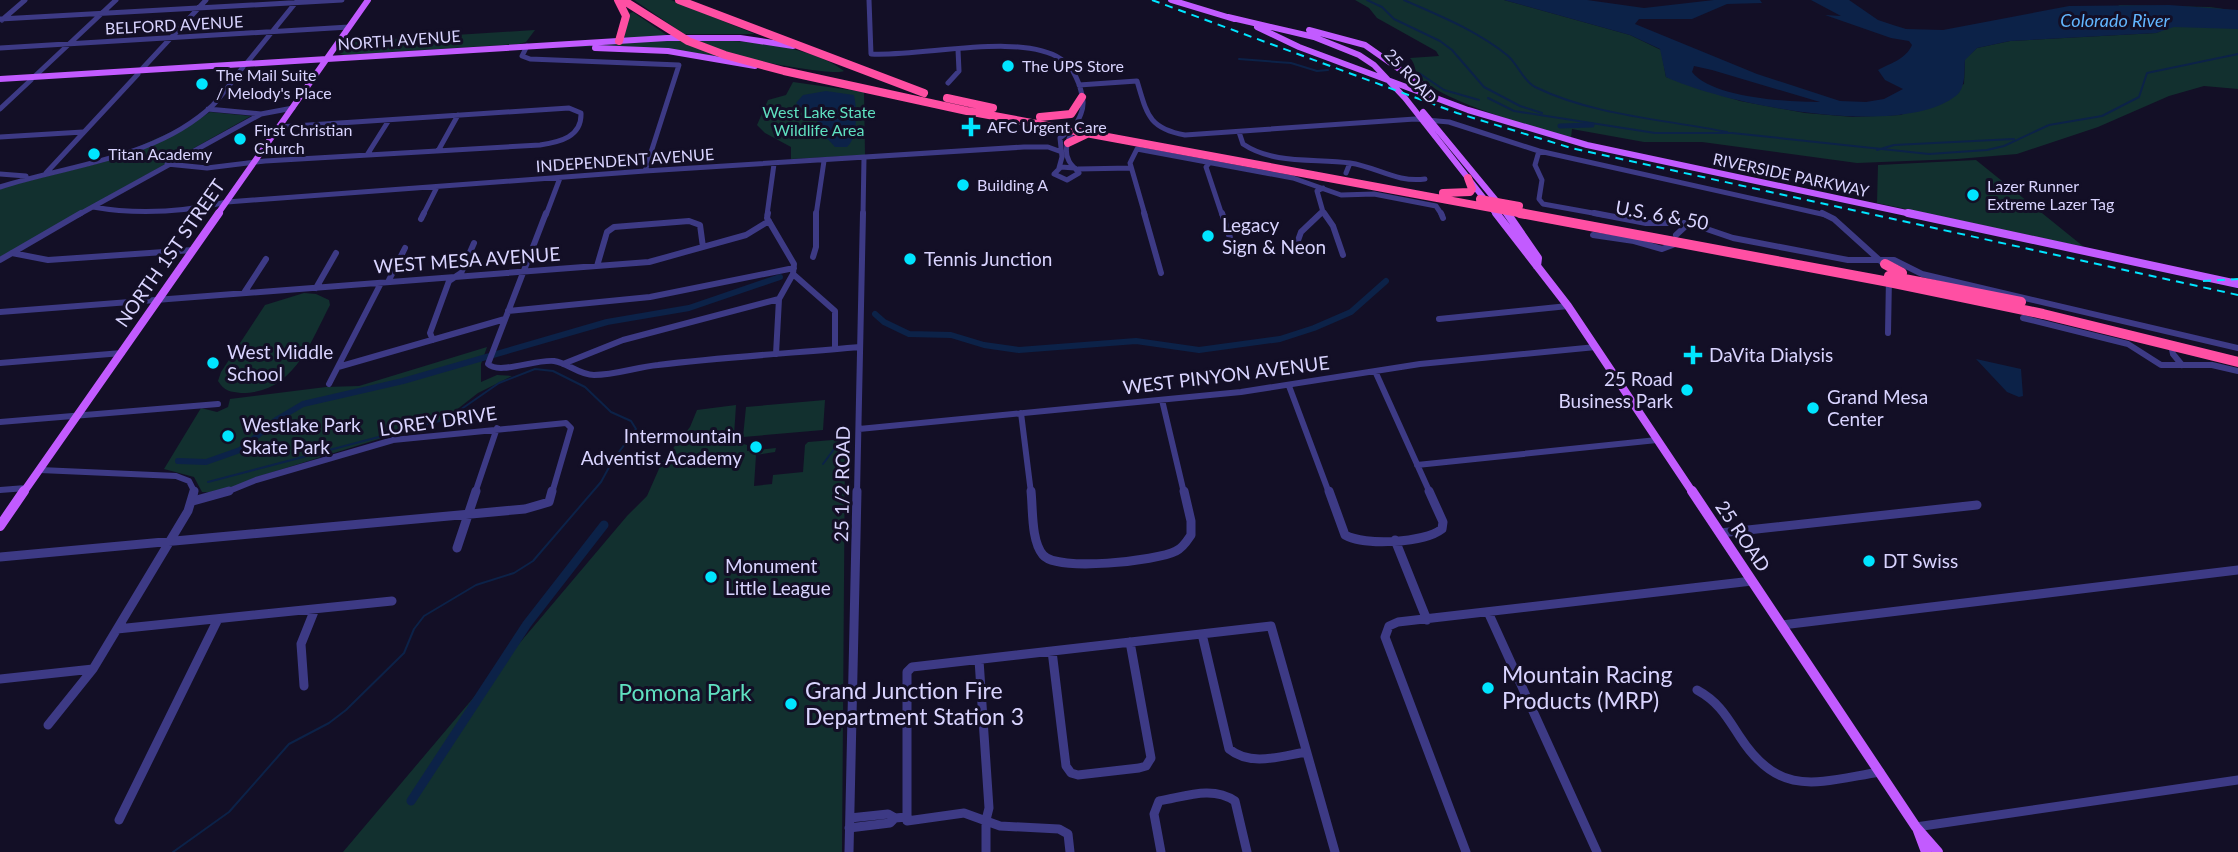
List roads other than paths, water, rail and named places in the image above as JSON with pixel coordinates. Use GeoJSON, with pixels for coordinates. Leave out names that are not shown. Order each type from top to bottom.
{"type":"FeatureCollection","features":[{"type":"Feature","properties":{"kind":"highway"},"geometry":{"type":"LineString","coordinates":[[620,0],[671,33],[725,55],[784,71],[967,111],[1042,120],[1071,114],[1082,97]]}},
{"type":"Feature","properties":{"kind":"highway"},"geometry":{"type":"LineString","coordinates":[[619,41],[626,24],[620,0]]}},
{"type":"Feature","properties":{"kind":"highway"},"geometry":{"type":"LineString","coordinates":[[679,0],[912,90],[1074,126]]}},
{"type":"Feature","properties":{"kind":"highway"},"geometry":{"type":"LineString","coordinates":[[685,0],[707,11]]}},
{"type":"Feature","properties":{"kind":"highway"},"geometry":{"type":"LineString","coordinates":[[1042,120],[1057,131],[1062,139],[1098,134]]}},
{"type":"Feature","properties":{"kind":"highway","name":"U.S. 6 & 50"},"geometry":{"type":"LineString","coordinates":[[1074,126],[1098,134],[1243,161],[1488,201],[1506,211],[1592,231],[1667,237],[2043,314],[2238,358]]}},
{"type":"Feature","properties":{"kind":"highway","name":"U.S. 6 & 50"},"geometry":{"type":"LineString","coordinates":[[1074,126],[1677,239],[1786,256],[1890,282],[2013,300],[2238,358]]}},
{"type":"Feature","properties":{"kind":"highway"},"geometry":{"type":"LineString","coordinates":[[1435,191],[1468,193],[1472,188],[1468,178]]}},
{"type":"Feature","properties":{"kind":"highway"},"geometry":{"type":"LineString","coordinates":[[1515,225],[1523,218],[1548,219]]}},
{"type":"Feature","properties":{"kind":"highway"},"geometry":{"type":"LineString","coordinates":[[1884,262],[1896,272],[1985,291],[2013,300]]}},
{"type":"Feature","properties":{"kind":"main road","name":"NORTH 1ST STREET"},"geometry":{"type":"LineString","coordinates":[[1,522],[368,0]]}},
{"type":"Feature","properties":{"kind":"main road","name":"RIVERSIDE PARKWAY"},"geometry":{"type":"LineString","coordinates":[[1171,0],[1231,16]]}},
{"type":"Feature","properties":{"kind":"main road","name":"RIVERSIDE PARKWAY"},"geometry":{"type":"LineString","coordinates":[[1182,0],[1231,16],[1320,54],[1468,110],[1553,136],[1629,155],[2238,285]]}},
{"type":"Feature","properties":{"kind":"main road","name":"25 ROAD"},"geometry":{"type":"LineString","coordinates":[[1231,16],[1336,40],[1378,62],[1497,206],[1528,258],[1538,266],[1568,306],[1916,827],[1938,852]]}},
{"type":"Feature","properties":{"kind":"main road","name":"25 ROAD"},"geometry":{"type":"LineString","coordinates":[[1231,16],[1308,35],[1369,60],[1430,125],[1488,201]]}},
{"type":"Feature","properties":{"kind":"main road","name":"RIVERSIDE PARKWAY"},"geometry":{"type":"LineString","coordinates":[[1282,26],[1337,35],[1365,45],[1426,88],[1468,110]]}},
{"type":"Feature","properties":{"kind":"main road"},"geometry":{"type":"LineString","coordinates":[[1301,41],[1308,35],[1336,40]]}},
{"type":"Feature","properties":{"kind":"main road","name":"NORTH AVENUE"},"geometry":{"type":"LineString","coordinates":[[0,80],[710,37],[799,47]]}},
{"type":"Feature","properties":{"kind":"main road"},"geometry":{"type":"LineString","coordinates":[[1301,41],[1316,40],[1342,47]]}},
{"type":"Feature","properties":{"kind":"main road"},"geometry":{"type":"LineString","coordinates":[[1301,41],[1302,46],[1320,54]]}},
{"type":"Feature","properties":{"kind":"main road","name":"NORTH AVENUE"},"geometry":{"type":"LineString","coordinates":[[526,48],[642,49],[784,71]]}},
{"type":"Feature","properties":{"kind":"main road","name":"NORTH AVENUE"},"geometry":{"type":"LineString","coordinates":[[33,78],[205,69],[281,61],[326,61]]}},
{"type":"Feature","properties":{"kind":"main road","name":"25 ROAD"},"geometry":{"type":"LineString","coordinates":[[1506,211],[1538,258],[1538,266]]}},
{"type":"Feature","properties":{"kind":"main road","name":"25 ROAD"},"geometry":{"type":"LineString","coordinates":[[1916,827],[1926,852]]}},
{"type":"Feature","properties":{"kind":"street"},"geometry":{"type":"LineString","coordinates":[[1,20],[25,0]]}},
{"type":"Feature","properties":{"kind":"street"},"geometry":{"type":"LineString","coordinates":[[0,109],[116,0]]}},
{"type":"Feature","properties":{"kind":"street"},"geometry":{"type":"LineString","coordinates":[[46,173],[206,0]]}},
{"type":"Feature","properties":{"kind":"street"},"geometry":{"type":"LineString","coordinates":[[1,20],[342,0]]}},
{"type":"Feature","properties":{"kind":"street"},"geometry":{"type":"LineString","coordinates":[[869,0],[871,54],[1009,47],[1048,53],[1072,69],[1079,85],[1083,111],[1062,139],[1059,150],[1062,164],[1055,174],[1060,179],[1076,171]]}},
{"type":"Feature","properties":{"kind":"street"},"geometry":{"type":"LineString","coordinates":[[0,187],[30,177],[97,162],[141,147],[183,127],[208,109],[296,1]]}},
{"type":"Feature","properties":{"kind":"street","name":"BELFORD AVENUE"},"geometry":{"type":"LineString","coordinates":[[0,48],[349,27]]}},
{"type":"Feature","properties":{"kind":"street"},"geometry":{"type":"LineString","coordinates":[[52,44],[77,37]]}},
{"type":"Feature","properties":{"kind":"street"},"geometry":{"type":"LineString","coordinates":[[52,44],[65,48]]}},
{"type":"Feature","properties":{"kind":"street"},"geometry":{"type":"LineString","coordinates":[[526,48],[523,57],[530,59],[679,65],[667,111],[653,138],[645,171]]}},
{"type":"Feature","properties":{"kind":"street"},"geometry":{"type":"LineString","coordinates":[[948,83],[960,68],[958,50]]}},
{"type":"Feature","properties":{"kind":"street"},"geometry":{"type":"LineString","coordinates":[[1079,85],[1137,81],[1148,119],[1157,127],[1185,135],[1434,119],[1539,151],[1827,215],[1884,262],[1890,282],[1888,332]]}},
{"type":"Feature","properties":{"kind":"street"},"geometry":{"type":"LineString","coordinates":[[0,260],[167,164],[261,114],[293,107]]}},
{"type":"Feature","properties":{"kind":"street"},"geometry":{"type":"LineString","coordinates":[[167,164],[206,168],[255,162],[540,145],[565,141],[573,136],[579,128],[582,116],[569,108],[279,127]]}},
{"type":"Feature","properties":{"kind":"street"},"geometry":{"type":"LineString","coordinates":[[208,109],[261,114]]}},
{"type":"Feature","properties":{"kind":"street"},"geometry":{"type":"LineString","coordinates":[[438,151],[458,115]]}},
{"type":"Feature","properties":{"kind":"street"},"geometry":{"type":"LineString","coordinates":[[367,155],[388,120]]}},
{"type":"Feature","properties":{"kind":"street","name":"INDEPENDENT AVENUE"},"geometry":{"type":"LineString","coordinates":[[93,206],[128,212],[559,177],[1024,147],[1050,144],[1062,139],[1074,126]]}},
{"type":"Feature","properties":{"kind":"street"},"geometry":{"type":"LineString","coordinates":[[0,137],[83,132]]}},
{"type":"Feature","properties":{"kind":"street"},"geometry":{"type":"LineString","coordinates":[[1239,132],[1243,144],[1254,150],[1320,162],[1350,163],[1386,175],[1425,180]]}},
{"type":"Feature","properties":{"kind":"street"},"geometry":{"type":"LineString","coordinates":[[1062,139],[1067,157],[1076,171]]}},
{"type":"Feature","properties":{"kind":"street","name":"INDEPENDENT AVENUE"},"geometry":{"type":"LineString","coordinates":[[1024,147],[1059,150]]}},
{"type":"Feature","properties":{"kind":"street"},"geometry":{"type":"LineString","coordinates":[[1161,273],[1131,167],[1133,153],[1142,149],[1293,178],[1342,195],[1374,194],[1436,206],[1443,218]]}},
{"type":"Feature","properties":{"kind":"street"},"geometry":{"type":"LineString","coordinates":[[1539,151],[1535,165],[1542,180],[1539,199],[1542,203],[1646,223],[1689,223],[1733,238],[1848,260],[1894,260],[1922,274],[2238,348]]}},
{"type":"Feature","properties":{"kind":"street","name":"25 1/2 ROAD"},"geometry":{"type":"LineString","coordinates":[[849,852],[864,158]]}},
{"type":"Feature","properties":{"kind":"street"},"geometry":{"type":"LineString","coordinates":[[813,257],[816,247],[816,203],[824,160]]}},
{"type":"Feature","properties":{"kind":"street"},"geometry":{"type":"LineString","coordinates":[[1210,162],[1206,167],[1234,250]]}},
{"type":"Feature","properties":{"kind":"street"},"geometry":{"type":"LineString","coordinates":[[1342,195],[1350,163]]}},
{"type":"Feature","properties":{"kind":"street"},"geometry":{"type":"LineString","coordinates":[[774,164],[767,215],[792,256],[793,271],[779,299],[776,354]]}},
{"type":"Feature","properties":{"kind":"street"},"geometry":{"type":"LineString","coordinates":[[1058,168],[1076,171],[1131,167]]}},
{"type":"Feature","properties":{"kind":"street"},"geometry":{"type":"LineString","coordinates":[[0,174],[30,177]]}},
{"type":"Feature","properties":{"kind":"street"},"geometry":{"type":"LineString","coordinates":[[559,177],[551,206],[541,220],[488,364],[492,369],[502,370],[543,360],[596,375],[656,365],[860,347]]}},
{"type":"Feature","properties":{"kind":"street"},"geometry":{"type":"LineString","coordinates":[[421,219],[437,187]]}},
{"type":"Feature","properties":{"kind":"street"},"geometry":{"type":"LineString","coordinates":[[1323,188],[1317,191],[1323,212],[1333,226],[1343,255]]}},
{"type":"Feature","properties":{"kind":"street"},"geometry":{"type":"LineString","coordinates":[[1296,246],[1301,232],[1323,212]]}},
{"type":"Feature","properties":{"kind":"street"},"geometry":{"type":"LineString","coordinates":[[597,266],[607,232],[614,227],[689,221],[700,225],[703,247]]}},
{"type":"Feature","properties":{"kind":"street","name":"WEST MESA AVENUE"},"geometry":{"type":"LineString","coordinates":[[0,312],[662,260],[753,233],[769,221]]}},
{"type":"Feature","properties":{"kind":"street"},"geometry":{"type":"LineString","coordinates":[[1677,239],[1689,223]]}},
{"type":"Feature","properties":{"kind":"street"},"geometry":{"type":"LineString","coordinates":[[433,340],[430,333],[449,281],[461,273],[474,243]]}},
{"type":"Feature","properties":{"kind":"street"},"geometry":{"type":"LineString","coordinates":[[329,384],[405,248]]}},
{"type":"Feature","properties":{"kind":"street"},"geometry":{"type":"LineString","coordinates":[[12,253],[48,260],[193,250]]}},
{"type":"Feature","properties":{"kind":"street"},"geometry":{"type":"LineString","coordinates":[[316,288],[336,253]]}},
{"type":"Feature","properties":{"kind":"street"},"geometry":{"type":"LineString","coordinates":[[244,293],[266,259]]}},
{"type":"Feature","properties":{"kind":"street"},"geometry":{"type":"LineString","coordinates":[[793,271],[835,312],[835,349]]}},
{"type":"Feature","properties":{"kind":"street"},"geometry":{"type":"LineString","coordinates":[[338,367],[433,340],[507,315],[636,299],[793,271]]}},
{"type":"Feature","properties":{"kind":"street"},"geometry":{"type":"LineString","coordinates":[[563,364],[594,348],[626,337],[684,325],[779,299]]}},
{"type":"Feature","properties":{"kind":"street"},"geometry":{"type":"LineString","coordinates":[[1439,319],[1568,306]]}},
{"type":"Feature","properties":{"kind":"street"},"geometry":{"type":"LineString","coordinates":[[2023,318],[2128,344],[2161,365],[2212,365],[2238,371]]}},
{"type":"Feature","properties":{"kind":"street"},"geometry":{"type":"LineString","coordinates":[[2171,345],[2173,354],[2183,365]]}},
{"type":"Feature","properties":{"kind":"street","name":"WEST PINYON AVENUE"},"geometry":{"type":"LineString","coordinates":[[859,429],[1289,386],[1420,364],[1595,347]]}},
{"type":"Feature","properties":{"kind":"street"},"geometry":{"type":"LineString","coordinates":[[0,363],[122,353]]}},
{"type":"Feature","properties":{"kind":"street"},"geometry":{"type":"LineString","coordinates":[[1289,386],[1344,533],[1356,542],[1433,534],[1443,527],[1375,371]]}},
{"type":"Feature","properties":{"kind":"street"},"geometry":{"type":"LineString","coordinates":[[1021,413],[1039,551],[1049,561],[1070,564],[1120,560],[1175,551],[1191,535],[1191,521],[1162,400]]}},
{"type":"Feature","properties":{"kind":"street"},"geometry":{"type":"LineString","coordinates":[[0,422],[218,404]]}},
{"type":"Feature","properties":{"kind":"street","name":"LOREY DRIVE"},"geometry":{"type":"LineString","coordinates":[[193,501],[393,440],[566,423],[571,428],[549,502],[525,509],[467,514]]}},
{"type":"Feature","properties":{"kind":"street"},"geometry":{"type":"LineString","coordinates":[[457,548],[497,428]]}},
{"type":"Feature","properties":{"kind":"street"},"geometry":{"type":"LineString","coordinates":[[1417,465],[1657,440]]}},
{"type":"Feature","properties":{"kind":"street"},"geometry":{"type":"LineString","coordinates":[[40,470],[176,477],[189,481],[195,494],[93,669],[48,725]]}},
{"type":"Feature","properties":{"kind":"street"},"geometry":{"type":"LineString","coordinates":[[0,490],[27,488]]}},
{"type":"Feature","properties":{"kind":"street"},"geometry":{"type":"LineString","coordinates":[[1720,533],[1977,505]]}},
{"type":"Feature","properties":{"kind":"street"},"geometry":{"type":"LineString","coordinates":[[0,556],[467,514]]}},
{"type":"Feature","properties":{"kind":"street"},"geometry":{"type":"LineString","coordinates":[[1395,540],[1427,620]]}},
{"type":"Feature","properties":{"kind":"street"},"geometry":{"type":"LineString","coordinates":[[1782,625],[2238,570]]}},
{"type":"Feature","properties":{"kind":"street"},"geometry":{"type":"LineString","coordinates":[[1465,852],[1385,636],[1387,628],[1395,623],[1752,581]]}},
{"type":"Feature","properties":{"kind":"street"},"geometry":{"type":"LineString","coordinates":[[117,629],[392,601]]}},
{"type":"Feature","properties":{"kind":"street"},"geometry":{"type":"LineString","coordinates":[[304,686],[301,644],[315,609]]}},
{"type":"Feature","properties":{"kind":"street"},"geometry":{"type":"LineString","coordinates":[[1488,612],[1597,852]]}},
{"type":"Feature","properties":{"kind":"street"},"geometry":{"type":"LineString","coordinates":[[119,820],[218,619]]}},
{"type":"Feature","properties":{"kind":"street"},"geometry":{"type":"LineString","coordinates":[[1070,852],[1068,834],[1059,829],[1000,826],[964,813],[907,821],[906,672],[912,667],[1270,626],[1335,852]]}},
{"type":"Feature","properties":{"kind":"street"},"geometry":{"type":"LineString","coordinates":[[1202,634],[1229,749],[1235,756],[1245,760],[1306,752]]}},
{"type":"Feature","properties":{"kind":"street"},"geometry":{"type":"LineString","coordinates":[[1052,651],[1066,766],[1071,773],[1078,775],[1139,768],[1146,766],[1151,758],[1130,642]]}},
{"type":"Feature","properties":{"kind":"street"},"geometry":{"type":"LineString","coordinates":[[979,660],[989,808],[986,820],[986,852]]}},
{"type":"Feature","properties":{"kind":"street"},"geometry":{"type":"LineString","coordinates":[[0,679],[93,669]]}},
{"type":"Feature","properties":{"kind":"street"},"geometry":{"type":"LineString","coordinates":[[1697,690],[1719,701],[1751,756],[1763,769],[1778,778],[1806,782],[1880,772]]}},
{"type":"Feature","properties":{"kind":"street"},"geometry":{"type":"LineString","coordinates":[[1916,827],[2238,780]]}},
{"type":"Feature","properties":{"kind":"street"},"geometry":{"type":"LineString","coordinates":[[1161,852],[1154,814],[1159,801],[1219,793],[1229,796],[1235,802],[1247,852]]}},
{"type":"Feature","properties":{"kind":"street"},"geometry":{"type":"LineString","coordinates":[[850,823],[890,823],[895,818],[907,817]]}},
{"type":"Feature","properties":{"kind":"water","name":"Colorado River"},"geometry":{"type":"Polygon","coordinates":[[[1504,0],[1587,0],[1644,8],[1714,0],[1760,0],[1762,3],[1727,4],[1692,19],[1639,19],[1635,24],[1757,74],[1840,101],[1866,102],[1884,99],[1903,89],[1885,80],[1878,70],[1902,57],[1912,45],[1909,41],[1891,38],[1825,15],[1841,16],[1811,0],[1849,0],[1878,20],[1893,25],[1906,29],[1943,30],[2069,6],[2169,5],[2238,10],[2238,29],[2174,27],[2156,33],[2010,41],[1977,48],[1965,60],[1963,83],[1957,95],[1931,108],[1897,115],[1813,113],[1770,107],[1693,88],[1666,77],[1660,49],[1630,35],[1504,0]],[[1694,66],[1692,72],[1702,81],[1733,93],[1789,101],[1820,102],[1694,66]]]}},
{"type":"Feature","properties":{"kind":"water"},"geometry":{"type":"Polygon","coordinates":[[[826,91],[854,95],[855,130],[847,147],[835,147],[816,119],[796,103],[803,95],[826,91]]]}},
{"type":"Feature","properties":{"kind":"water"},"geometry":{"type":"Polygon","coordinates":[[[1976,359],[2021,369],[2023,396],[2007,392],[1976,359]]]}},
{"type":"Feature","properties":{"kind":"waterway"},"geometry":{"type":"LineString","coordinates":[[1367,0],[1382,7],[1394,19],[1440,41],[1452,50],[1484,87],[1520,106],[1542,113]]}},
{"type":"Feature","properties":{"kind":"waterway"},"geometry":{"type":"LineString","coordinates":[[1404,0],[1483,38],[1511,59],[1531,84],[1558,97],[1605,111],[1727,132]]}},
{"type":"Feature","properties":{"kind":"waterway"},"geometry":{"type":"LineString","coordinates":[[1881,149],[1929,154],[1987,150],[2004,146],[2049,125],[2102,116],[2139,97],[2147,73],[2238,54]]}},
{"type":"Feature","properties":{"kind":"waterway"},"geometry":{"type":"LineString","coordinates":[[1239,59],[1291,63],[1317,71],[1328,70]]}},
{"type":"Feature","properties":{"kind":"waterway"},"geometry":{"type":"LineString","coordinates":[[1419,73],[1444,90],[1479,100]]}},
{"type":"Feature","properties":{"kind":"waterway"},"geometry":{"type":"LineString","coordinates":[[1488,98],[1514,111],[1655,133],[1732,133],[1881,149]]}},
{"type":"Feature","properties":{"kind":"waterway"},"geometry":{"type":"LineString","coordinates":[[1560,126],[1592,125]]}},
{"type":"Feature","properties":{"kind":"waterway"},"geometry":{"type":"LineString","coordinates":[[1881,149],[1894,145],[2014,139]]}},
{"type":"Feature","properties":{"kind":"waterway"},"geometry":{"type":"LineString","coordinates":[[1877,150],[1881,149]]}},
{"type":"Feature","properties":{"kind":"waterway"},"geometry":{"type":"LineString","coordinates":[[178,461],[206,462],[240,450],[276,420],[303,404],[403,381],[607,322],[689,308],[780,277]]}},
{"type":"Feature","properties":{"kind":"waterway"},"geometry":{"type":"LineString","coordinates":[[875,314],[884,322],[909,334],[951,335],[984,345],[1019,350],[1136,341],[1199,350],[1280,339],[1314,328],[1351,312],[1386,281]]}},
{"type":"Feature","properties":{"kind":"waterway"},"geometry":{"type":"LineString","coordinates":[[173,852],[229,812],[289,744],[329,723],[346,710],[404,653],[414,629],[424,616],[476,585],[514,573],[533,561],[601,482],[613,460],[636,429],[631,421],[611,412],[585,387],[553,371],[535,369],[499,383],[447,419],[208,482]]}},
{"type":"Feature","properties":{"kind":"waterway"},"geometry":{"type":"LineString","coordinates":[[823,464],[837,445],[844,444]]}},
{"type":"Feature","properties":{"kind":"waterway"},"geometry":{"type":"LineString","coordinates":[[411,801],[527,624],[604,525]]}},
{"type":"Feature","properties":{"kind":"railway"},"geometry":{"type":"LineString","coordinates":[[1152,0],[1457,113],[1571,148],[2238,295]]}},
{"type":"Feature","properties":{"kind":"railway"},"geometry":{"type":"LineString","coordinates":[[2203,281],[2238,279]]}},
{"type":"Feature","properties":{"kind":"place","name":"The UPS Store"},"geometry":{"type":"Point","coordinates":[1008,66]}},
{"type":"Feature","properties":{"kind":"place","name":"The Mail Suite / Melody's Place"},"geometry":{"type":"Point","coordinates":[202,84]}},
{"type":"Feature","properties":{"kind":"place","name":"AFC Urgent Care"},"geometry":{"type":"Point","coordinates":[971,127]}},
{"type":"Feature","properties":{"kind":"place","name":"First Christian Church"},"geometry":{"type":"Point","coordinates":[240,139]}},
{"type":"Feature","properties":{"kind":"place","name":"Titan Academy"},"geometry":{"type":"Point","coordinates":[94,154]}},
{"type":"Feature","properties":{"kind":"place","name":"Building A"},"geometry":{"type":"Point","coordinates":[963,185]}},
{"type":"Feature","properties":{"kind":"place","name":"Lazer Runner Extreme Lazer Tag"},"geometry":{"type":"Point","coordinates":[1973,195]}},
{"type":"Feature","properties":{"kind":"place","name":"Legacy Sign & Neon"},"geometry":{"type":"Point","coordinates":[1208,236]}},
{"type":"Feature","properties":{"kind":"place","name":"Tennis Junction"},"geometry":{"type":"Point","coordinates":[910,259]}},
{"type":"Feature","properties":{"kind":"place","name":"DaVita Dialysis"},"geometry":{"type":"Point","coordinates":[1693,355]}},
{"type":"Feature","properties":{"kind":"place","name":"West Middle School"},"geometry":{"type":"Point","coordinates":[213,363]}},
{"type":"Feature","properties":{"kind":"place","name":"25 Road Business Park"},"geometry":{"type":"Point","coordinates":[1687,390]}},
{"type":"Feature","properties":{"kind":"place","name":"Grand Mesa Center"},"geometry":{"type":"Point","coordinates":[1813,408]}},
{"type":"Feature","properties":{"kind":"place","name":"Westlake Park Skate Park"},"geometry":{"type":"Point","coordinates":[228,436]}},
{"type":"Feature","properties":{"kind":"place","name":"Intermountain Adventist Academy"},"geometry":{"type":"Point","coordinates":[756,447]}},
{"type":"Feature","properties":{"kind":"place","name":"DT Swiss"},"geometry":{"type":"Point","coordinates":[1869,561]}},
{"type":"Feature","properties":{"kind":"place","name":"Monument Little League"},"geometry":{"type":"Point","coordinates":[711,577]}},
{"type":"Feature","properties":{"kind":"place","name":"Mountain Racing Products (MRP)"},"geometry":{"type":"Point","coordinates":[1488,688]}},
{"type":"Feature","properties":{"kind":"place","name":"Grand Junction Fire Department Station 3"},"geometry":{"type":"Point","coordinates":[791,704]}},
{"type":"Feature","properties":{"kind":"park label","name":"West Lake State Wildlife Area"},"geometry":{"type":"Point","coordinates":[819,121]}},
{"type":"Feature","properties":{"kind":"park label","name":"Pomona Park"},"geometry":{"type":"Point","coordinates":[685,693]}}]}
